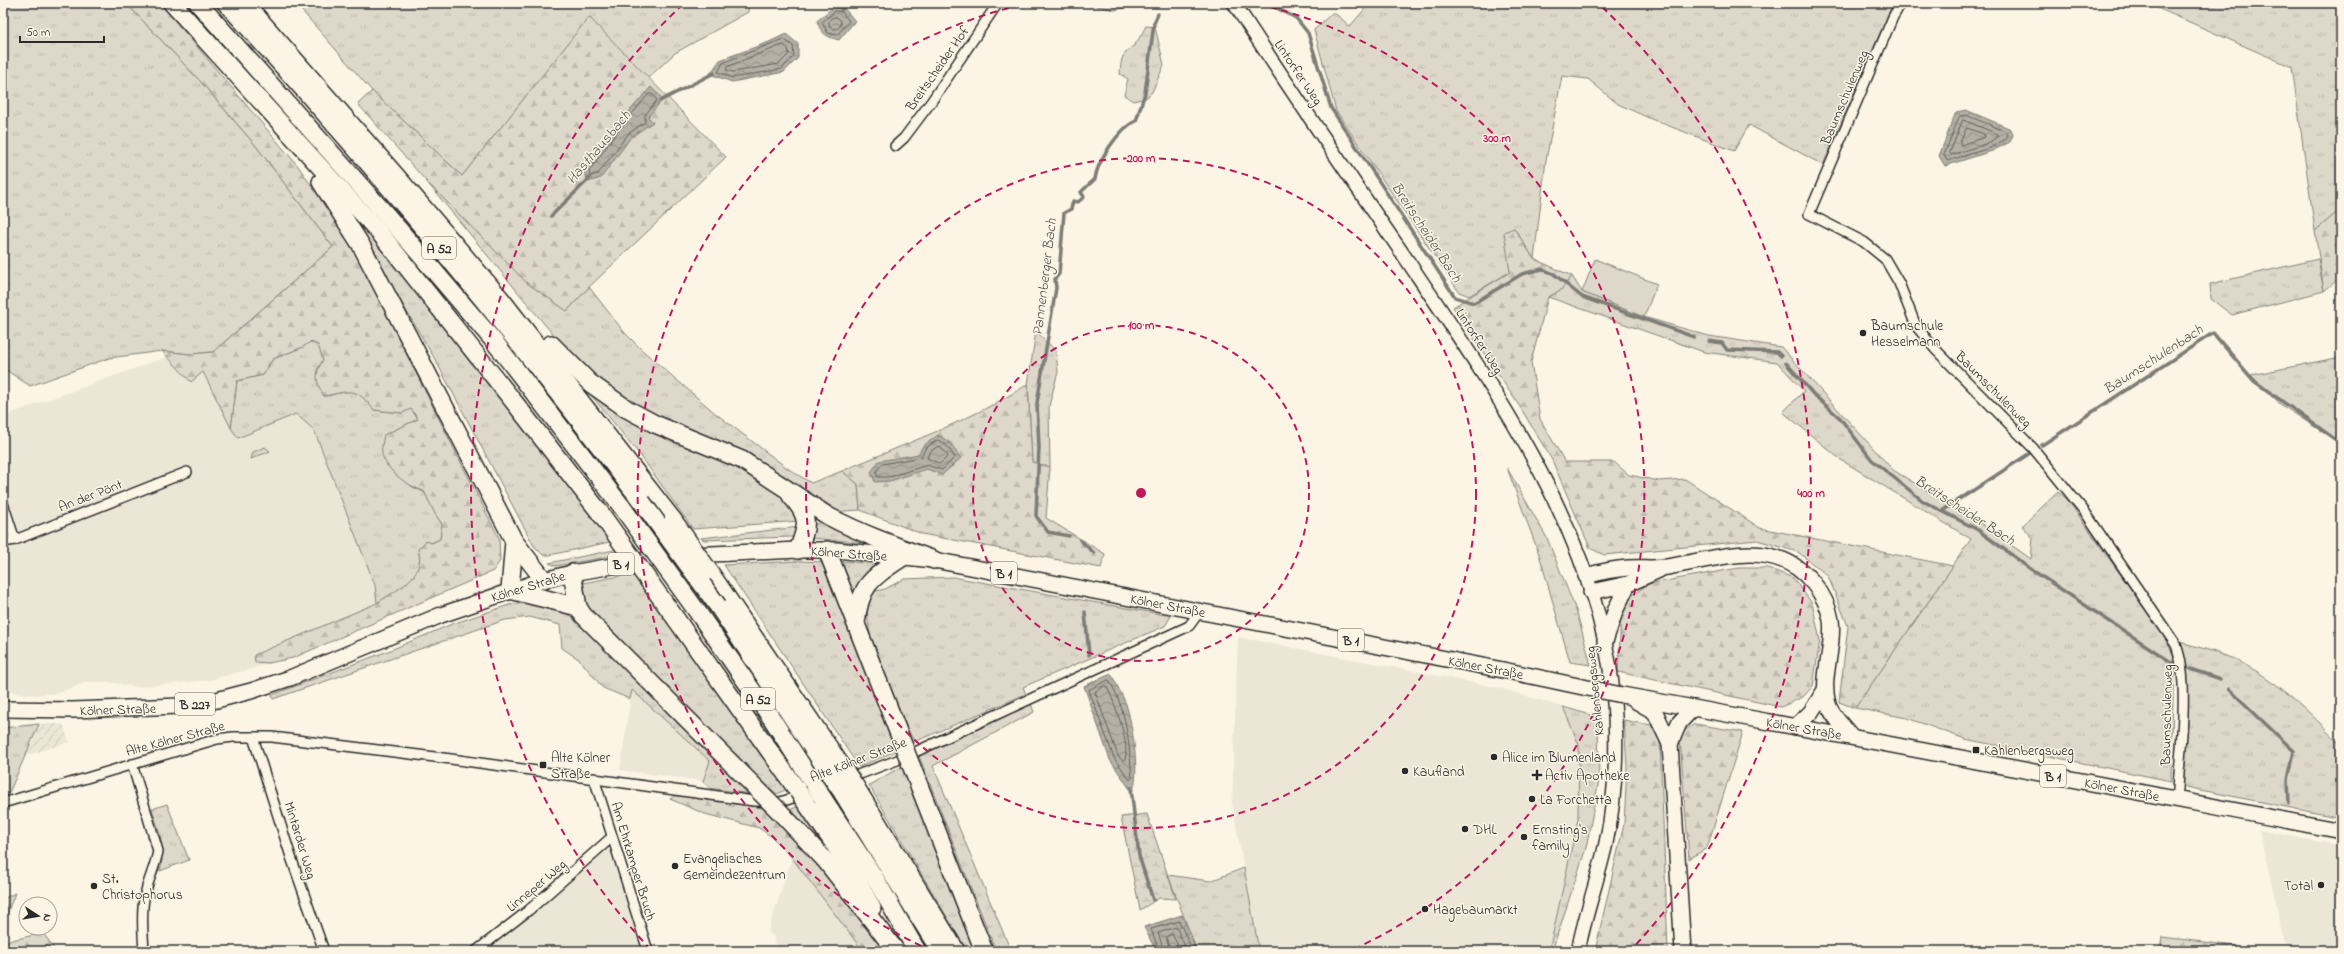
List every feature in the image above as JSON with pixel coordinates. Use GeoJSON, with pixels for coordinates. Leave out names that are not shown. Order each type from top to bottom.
{"type":"FeatureCollection","features":[{"type":"Feature","properties":{"kind":"highway"},"geometry":{"type":"LineString","coordinates":[[172,3],[300,148],[379,232],[601,514],[850,867],[896,951]]}},
{"type":"Feature","properties":{"kind":"highway"},"geometry":{"type":"LineString","coordinates":[[194,3],[249,61]]}},
{"type":"Feature","properties":{"kind":"highway","name":"A 52"},"geometry":{"type":"LineString","coordinates":[[198,3],[389,218],[493,340],[622,507],[700,614],[772,719],[876,880],[917,951]]}},
{"type":"Feature","properties":{"kind":"highway","name":"A 52"},"geometry":{"type":"LineString","coordinates":[[226,3],[371,167],[508,329],[580,419],[718,606],[844,783],[940,951]]}},
{"type":"Feature","properties":{"kind":"highway"},"geometry":{"type":"LineString","coordinates":[[245,3],[404,185],[500,298],[673,520],[709,571],[844,783],[956,951]]}},
{"type":"Feature","properties":{"kind":"highway"},"geometry":{"type":"LineString","coordinates":[[300,148],[361,245],[514,541],[544,580]]}},
{"type":"Feature","properties":{"kind":"highway"},"geometry":{"type":"LineString","coordinates":[[500,298],[534,324],[578,373],[622,406],[655,424],[728,453],[756,468],[838,522],[879,540],[934,560]]}},
{"type":"Feature","properties":{"kind":"highway"},"geometry":{"type":"LineString","coordinates":[[779,484],[797,503],[806,518],[805,532],[798,550]]}},
{"type":"Feature","properties":{"kind":"highway"},"geometry":{"type":"LineString","coordinates":[[514,541],[510,590],[578,607]]}},
{"type":"Feature","properties":{"kind":"highway"},"geometry":{"type":"LineString","coordinates":[[827,550],[984,951]]}},
{"type":"Feature","properties":{"kind":"highway"},"geometry":{"type":"LineString","coordinates":[[856,624],[858,603],[864,588],[878,574],[903,557]]}},
{"type":"Feature","properties":{"kind":"highway"},"geometry":{"type":"LineString","coordinates":[[572,573],[578,607],[583,615],[780,812],[826,861],[896,951]]}},
{"type":"Feature","properties":{"kind":"main road","name":"Lintorfer Weg"},"geometry":{"type":"LineString","coordinates":[[1234,3],[1482,373],[1539,470],[1563,520],[1591,592]]}},
{"type":"Feature","properties":{"kind":"main road","name":"Kölner Straße"},"geometry":{"type":"LineString","coordinates":[[3,709],[80,710],[205,703],[251,691],[290,678],[441,615],[510,590],[572,573],[670,556],[827,550],[934,560],[1503,670],[1622,695],[1851,736],[2341,831]]}},
{"type":"Feature","properties":{"kind":"main road"},"geometry":{"type":"LineString","coordinates":[[1586,576],[1628,568],[1666,568],[1745,553],[1768,555],[1792,564],[1809,578],[1821,594],[1831,618],[1832,641],[1825,690],[1828,705],[1833,714],[1851,736]]}},
{"type":"Feature","properties":{"kind":"main road"},"geometry":{"type":"LineString","coordinates":[[1591,592],[1628,584],[1666,568]]}},
{"type":"Feature","properties":{"kind":"main road"},"geometry":{"type":"LineString","coordinates":[[1605,641],[1616,609],[1628,584]]}},
{"type":"Feature","properties":{"kind":"main road","name":"Kahlenbergsweg"},"geometry":{"type":"LineString","coordinates":[[1578,951],[1606,842],[1613,797],[1615,713],[1605,641],[1591,592]]}},
{"type":"Feature","properties":{"kind":"main road"},"geometry":{"type":"LineString","coordinates":[[1794,727],[1812,712],[1825,690]]}},
{"type":"Feature","properties":{"kind":"main road"},"geometry":{"type":"LineString","coordinates":[[1622,695],[1642,704],[1654,712],[1670,744],[1683,951]]}},
{"type":"Feature","properties":{"kind":"main road"},"geometry":{"type":"LineString","coordinates":[[1670,744],[1679,723],[1693,708]]}},
{"type":"Feature","properties":{"kind":"street","name":"Breitscheider Hof"},"geometry":{"type":"LineString","coordinates":[[895,146],[904,138],[931,102],[998,3]]}},
{"type":"Feature","properties":{"kind":"street","name":"Baumschulenweg"},"geometry":{"type":"LineString","coordinates":[[1901,3],[1893,17],[1809,214],[1864,242],[1885,259],[1899,283],[1916,326],[1935,349],[2033,448],[2085,512],[2176,645],[2180,657],[2183,676],[2178,789],[2176,800]]}},
{"type":"Feature","properties":{"kind":"street","name":"An der Pönt"},"geometry":{"type":"LineString","coordinates":[[3,542],[15,540],[187,472]]}},
{"type":"Feature","properties":{"kind":"street"},"geometry":{"type":"LineString","coordinates":[[3,503],[15,540]]}},
{"type":"Feature","properties":{"kind":"street","name":"Alte Kölner Straße"},"geometry":{"type":"LineString","coordinates":[[3,803],[216,739],[253,737],[375,749],[754,801],[780,802],[864,774],[900,759],[1189,626],[1200,612]]}},
{"type":"Feature","properties":{"kind":"street","name":"Mintarder Weg"},"geometry":{"type":"LineString","coordinates":[[253,737],[293,864],[324,951]]}},
{"type":"Feature","properties":{"kind":"street"},"geometry":{"type":"LineString","coordinates":[[132,764],[158,851],[156,864],[144,898],[142,924],[144,951]]}},
{"type":"Feature","properties":{"kind":"street","name":"Am Ehrkamper Bruch"},"geometry":{"type":"LineString","coordinates":[[594,778],[648,951]]}},
{"type":"Feature","properties":{"kind":"street","name":"Linneper Weg"},"geometry":{"type":"LineString","coordinates":[[476,951],[529,910],[612,838]]}},
{"type":"Feature","properties":{"kind":"shaded area"},"geometry":{"type":"Polygon","coordinates":[[[167,357],[191,382],[202,371],[238,438],[296,414],[314,430],[375,585],[380,613],[286,659],[211,680],[135,687],[109,682],[86,682],[59,693],[35,695],[3,691],[3,416],[167,357]]]}},
{"type":"Feature","properties":{"kind":"shaded area"},"geometry":{"type":"Polygon","coordinates":[[[1238,637],[1496,687],[1563,707],[1579,745],[1578,819],[1549,951],[1259,951],[1232,803],[1238,637]]]}},
{"type":"Feature","properties":{"kind":"shaded area"},"geometry":{"type":"Polygon","coordinates":[[[632,689],[710,761],[733,780],[703,781],[620,770],[632,689]]]}},
{"type":"Feature","properties":{"kind":"shaded area"},"geometry":{"type":"Polygon","coordinates":[[[39,724],[63,724],[69,742],[25,756],[39,724]]]}},
{"type":"Feature","properties":{"kind":"shaded area"},"geometry":{"type":"Polygon","coordinates":[[[2259,830],[2341,846],[2341,951],[2287,951],[2259,830]]]}},
{"type":"Feature","properties":{"kind":"shaded area"},"geometry":{"type":"Polygon","coordinates":[[[609,848],[642,951],[485,951],[609,848]]]}},
{"type":"Feature","properties":{"kind":"shaded area"},"geometry":{"type":"Polygon","coordinates":[[[792,858],[863,951],[778,951],[773,936],[768,931],[792,858]]]}},
{"type":"Feature","properties":{"kind":"green space"},"geometry":{"type":"Polygon","coordinates":[[[3,3],[126,3],[201,82],[256,146],[333,247],[213,352],[190,354],[162,351],[109,358],[30,386],[3,368],[3,3]]]}},
{"type":"Feature","properties":{"kind":"green space"},"geometry":{"type":"Polygon","coordinates":[[[126,3],[160,3],[298,166],[351,244],[499,538],[500,561],[493,571],[293,658],[269,663],[255,662],[254,655],[377,603],[401,588],[414,575],[418,567],[420,559],[418,549],[426,541],[432,543],[440,539],[442,524],[435,514],[424,491],[411,486],[393,472],[388,467],[382,454],[384,435],[418,419],[411,409],[402,413],[374,410],[362,397],[352,392],[324,396],[319,387],[317,378],[318,370],[323,360],[318,345],[310,342],[303,347],[273,359],[263,375],[237,381],[231,428],[203,372],[191,382],[162,351],[190,354],[213,352],[333,247],[256,146],[201,82],[126,3]]]}},
{"type":"Feature","properties":{"kind":"green space"},"geometry":{"type":"Polygon","coordinates":[[[295,3],[749,3],[748,12],[675,53],[648,78],[589,18],[462,176],[372,91],[295,3]]]}},
{"type":"Feature","properties":{"kind":"green space"},"geometry":{"type":"Polygon","coordinates":[[[1084,3],[1148,3],[1115,10],[1084,3]]]}},
{"type":"Feature","properties":{"kind":"green space"},"geometry":{"type":"Polygon","coordinates":[[[1366,3],[1431,3],[1436,7],[1440,3],[1893,3],[1823,165],[1749,125],[1734,151],[1651,119],[1618,104],[1588,79],[1562,76],[1546,160],[1534,259],[1514,228],[1510,272],[1469,296],[1459,292],[1336,111],[1314,30],[1333,12],[1350,26],[1364,10],[1366,3]]]}},
{"type":"Feature","properties":{"kind":"green space"},"geometry":{"type":"Polygon","coordinates":[[[2146,3],[2341,3],[2341,209],[2315,231],[2292,67],[2146,3]]]}},
{"type":"Feature","properties":{"kind":"green space"},"geometry":{"type":"Polygon","coordinates":[[[589,17],[726,157],[589,287],[567,311],[527,283],[426,181],[358,104],[372,91],[462,176],[589,17]]]}},
{"type":"Feature","properties":{"kind":"green space"},"geometry":{"type":"Polygon","coordinates":[[[1146,26],[1155,27],[1164,65],[1152,92],[1146,98],[1133,101],[1124,95],[1128,79],[1120,74],[1121,62],[1125,53],[1136,43],[1146,26]]]}},
{"type":"Feature","properties":{"kind":"green space"},"geometry":{"type":"Polygon","coordinates":[[[426,181],[466,221],[567,311],[589,287],[624,332],[642,350],[715,413],[787,468],[811,483],[842,471],[858,484],[860,510],[832,512],[638,408],[588,372],[546,326],[426,181]]]}},
{"type":"Feature","properties":{"kind":"green space"},"geometry":{"type":"Polygon","coordinates":[[[2341,209],[2341,277],[2324,291],[2315,231],[2341,209]]]}},
{"type":"Feature","properties":{"kind":"green space"},"geometry":{"type":"Polygon","coordinates":[[[347,210],[385,251],[614,541],[550,555],[543,555],[534,546],[436,361],[347,210]]]}},
{"type":"Feature","properties":{"kind":"green space"},"geometry":{"type":"Polygon","coordinates":[[[1514,228],[1534,259],[1572,276],[1560,291],[1548,297],[1531,362],[1540,419],[1565,462],[1614,462],[1629,475],[1659,481],[1685,479],[1760,528],[1953,566],[1855,708],[1839,702],[1848,626],[1828,576],[1798,552],[1757,540],[1604,555],[1590,548],[1552,460],[1520,407],[1453,307],[1510,272],[1504,232],[1514,228]]]}},
{"type":"Feature","properties":{"kind":"green space"},"geometry":{"type":"Polygon","coordinates":[[[1595,259],[1657,284],[1644,317],[1582,292],[1595,259]]]}},
{"type":"Feature","properties":{"kind":"green space"},"geometry":{"type":"Polygon","coordinates":[[[2318,259],[2324,291],[2232,315],[2211,299],[2210,284],[2318,259]]]}},
{"type":"Feature","properties":{"kind":"green space"},"geometry":{"type":"Polygon","coordinates":[[[1572,276],[1582,292],[1644,317],[1709,336],[1781,347],[1893,470],[1983,525],[2031,559],[2033,538],[2022,526],[2058,492],[2067,499],[2166,639],[2174,657],[2171,781],[1965,739],[1907,718],[1855,708],[1971,539],[1841,460],[1783,412],[1804,391],[1777,362],[1704,352],[1548,297],[1560,291],[1572,276]]]}},
{"type":"Feature","properties":{"kind":"green space"},"geometry":{"type":"Polygon","coordinates":[[[1036,331],[1056,351],[1058,372],[1049,406],[1050,467],[1032,462],[1028,384],[1036,331]]]}},
{"type":"Feature","properties":{"kind":"green space"},"geometry":{"type":"Polygon","coordinates":[[[310,342],[319,345],[323,360],[317,370],[324,396],[353,392],[357,393],[368,402],[374,410],[402,413],[411,408],[418,419],[384,435],[412,487],[425,493],[431,502],[442,524],[440,539],[418,549],[420,559],[418,568],[414,575],[401,588],[377,603],[375,585],[314,430],[296,414],[238,438],[231,428],[237,381],[263,375],[273,359],[303,347],[310,342]]]}},
{"type":"Feature","properties":{"kind":"green space"},"geometry":{"type":"Polygon","coordinates":[[[2341,357],[2341,449],[2336,441],[2280,404],[2251,375],[2341,357]]]}},
{"type":"Feature","properties":{"kind":"green space"},"geometry":{"type":"Polygon","coordinates":[[[1028,384],[1032,462],[1050,467],[1046,518],[1105,554],[1101,568],[922,534],[860,510],[858,484],[842,471],[960,421],[1028,384]]]}},
{"type":"Feature","properties":{"kind":"green space"},"geometry":{"type":"Polygon","coordinates":[[[593,394],[755,474],[788,501],[800,521],[693,529],[640,455],[591,395],[593,394]]]}},
{"type":"Feature","properties":{"kind":"green space"},"geometry":{"type":"Polygon","coordinates":[[[265,447],[270,451],[251,459],[253,452],[265,447]]]}},
{"type":"Feature","properties":{"kind":"green space"},"geometry":{"type":"Polygon","coordinates":[[[1507,468],[1547,538],[1577,613],[1591,665],[1570,662],[1539,554],[1507,468]]]}},
{"type":"Feature","properties":{"kind":"green space"},"geometry":{"type":"Polygon","coordinates":[[[826,520],[877,544],[810,538],[814,525],[826,520]]]}},
{"type":"Feature","properties":{"kind":"green space"},"geometry":{"type":"Polygon","coordinates":[[[800,527],[798,533],[792,537],[704,540],[701,538],[800,527]]]}},
{"type":"Feature","properties":{"kind":"green space"},"geometry":{"type":"Polygon","coordinates":[[[619,549],[623,554],[556,566],[549,563],[619,549]]]}},
{"type":"Feature","properties":{"kind":"green space"},"geometry":{"type":"Polygon","coordinates":[[[799,561],[827,562],[896,751],[859,767],[724,565],[799,561]]]}},
{"type":"Feature","properties":{"kind":"green space"},"geometry":{"type":"Polygon","coordinates":[[[835,561],[884,564],[853,608],[835,561]]]}},
{"type":"Feature","properties":{"kind":"green space"},"geometry":{"type":"Polygon","coordinates":[[[1739,568],[1768,568],[1793,578],[1812,603],[1820,640],[1813,686],[1803,697],[1781,707],[1618,672],[1621,616],[1630,597],[1648,584],[1739,568]]]}},
{"type":"Feature","properties":{"kind":"green space"},"geometry":{"type":"Polygon","coordinates":[[[636,573],[787,789],[777,794],[730,753],[598,622],[582,599],[583,583],[636,573]]]}},
{"type":"Feature","properties":{"kind":"green space"},"geometry":{"type":"Polygon","coordinates":[[[953,577],[1171,616],[1165,626],[1023,687],[1026,694],[914,742],[880,670],[874,651],[867,613],[868,593],[885,589],[904,579],[953,577]]]}},
{"type":"Feature","properties":{"kind":"green space"},"geometry":{"type":"Polygon","coordinates":[[[546,603],[572,614],[590,629],[751,794],[709,788],[703,781],[710,761],[632,690],[630,699],[603,688],[580,660],[562,648],[560,625],[530,617],[505,620],[273,699],[272,695],[388,651],[452,624],[512,604],[546,603]]]}},
{"type":"Feature","properties":{"kind":"green space"},"geometry":{"type":"Polygon","coordinates":[[[2181,642],[2231,658],[2263,675],[2304,707],[2341,745],[2341,818],[2186,787],[2182,780],[2187,667],[2181,642]]]}},
{"type":"Feature","properties":{"kind":"green space"},"geometry":{"type":"Polygon","coordinates":[[[1031,704],[1034,712],[933,766],[1011,951],[996,951],[919,756],[1031,704]]]}},
{"type":"Feature","properties":{"kind":"green space"},"geometry":{"type":"Polygon","coordinates":[[[1563,707],[1598,717],[1599,780],[1586,848],[1552,951],[1549,951],[1578,819],[1579,745],[1563,707]]]}},
{"type":"Feature","properties":{"kind":"green space"},"geometry":{"type":"Polygon","coordinates":[[[1624,720],[1651,725],[1660,742],[1668,951],[1595,951],[1624,824],[1627,767],[1624,720]]]}},
{"type":"Feature","properties":{"kind":"green space"},"geometry":{"type":"Polygon","coordinates":[[[39,724],[9,793],[3,794],[3,728],[39,724]]]}},
{"type":"Feature","properties":{"kind":"green space"},"geometry":{"type":"Polygon","coordinates":[[[1695,724],[1743,732],[1707,848],[1689,859],[1680,739],[1684,731],[1695,724]]]}},
{"type":"Feature","properties":{"kind":"green space"},"geometry":{"type":"Polygon","coordinates":[[[903,766],[978,951],[967,951],[869,785],[903,766]]]}},
{"type":"Feature","properties":{"kind":"green space"},"geometry":{"type":"Polygon","coordinates":[[[675,795],[763,808],[816,861],[884,951],[863,951],[792,858],[772,837],[759,828],[705,814],[670,799],[675,795]]]}},
{"type":"Feature","properties":{"kind":"green space"},"geometry":{"type":"Polygon","coordinates":[[[167,804],[189,860],[160,871],[162,863],[162,847],[152,809],[167,804]]]}},
{"type":"Feature","properties":{"kind":"green space"},"geometry":{"type":"Polygon","coordinates":[[[799,806],[846,879],[787,811],[799,806]]]}},
{"type":"Feature","properties":{"kind":"green space"},"geometry":{"type":"Polygon","coordinates":[[[1147,814],[1176,899],[1159,898],[1140,910],[1121,817],[1147,814]]]}},
{"type":"Feature","properties":{"kind":"green space"},"geometry":{"type":"Polygon","coordinates":[[[1244,868],[1259,951],[1197,951],[1168,875],[1210,881],[1244,868]]]}},
{"type":"Feature","properties":{"kind":"green space"},"geometry":{"type":"Polygon","coordinates":[[[15,893],[3,924],[3,899],[15,893]]]}},
{"type":"Feature","properties":{"kind":"green space"},"geometry":{"type":"Polygon","coordinates":[[[30,936],[45,936],[56,951],[3,951],[3,942],[30,936]]]}},
{"type":"Feature","properties":{"kind":"green space"},"geometry":{"type":"Polygon","coordinates":[[[2162,937],[2277,951],[2160,951],[2162,937]]]}},
{"type":"Feature","properties":{"kind":"water"},"geometry":{"type":"Polygon","coordinates":[[[833,7],[844,8],[855,21],[839,40],[831,38],[825,34],[820,29],[817,21],[833,7]]]}},
{"type":"Feature","properties":{"kind":"water"},"geometry":{"type":"Polygon","coordinates":[[[786,34],[798,44],[798,58],[784,72],[732,82],[710,74],[720,60],[769,42],[786,34]]]}},
{"type":"Feature","properties":{"kind":"water"},"geometry":{"type":"Polygon","coordinates":[[[651,87],[663,99],[648,117],[653,122],[631,137],[601,178],[588,182],[584,171],[618,124],[651,87]]]}},
{"type":"Feature","properties":{"kind":"water"},"geometry":{"type":"Polygon","coordinates":[[[1966,110],[2011,129],[2013,135],[2010,142],[1992,151],[1945,166],[1939,156],[1956,112],[1966,110]]]}},
{"type":"Feature","properties":{"kind":"water"},"geometry":{"type":"Polygon","coordinates":[[[938,435],[949,442],[961,458],[942,475],[927,469],[890,481],[875,482],[871,472],[879,461],[919,454],[922,447],[938,435]]]}},
{"type":"Feature","properties":{"kind":"water"},"geometry":{"type":"Polygon","coordinates":[[[1111,674],[1126,704],[1131,723],[1136,762],[1135,785],[1132,792],[1110,760],[1084,686],[1111,674]]]}},
{"type":"Feature","properties":{"kind":"water"},"geometry":{"type":"Polygon","coordinates":[[[1182,915],[1197,951],[1156,951],[1144,927],[1182,915]]]}},
{"type":"Feature","properties":{"kind":"waterway","name":"Hasthausbach"},"geometry":{"type":"LineString","coordinates":[[841,10],[848,3]]}},
{"type":"Feature","properties":{"kind":"waterway","name":"Breitscheider Bach"},"geometry":{"type":"LineString","coordinates":[[1267,3],[1296,18],[1308,33],[1331,108],[1455,297],[1474,303],[1522,274],[1542,269],[1554,274],[1582,297],[1694,337]]}},
{"type":"Feature","properties":{"kind":"waterway","name":"Pannenberger Bach"},"geometry":{"type":"LineString","coordinates":[[1069,536],[1048,532],[1036,516],[1039,447],[1037,403],[1056,288],[1055,279],[1059,274],[1064,213],[1071,209],[1073,201],[1078,202],[1084,197],[1081,192],[1095,179],[1104,155],[1110,146],[1129,125],[1136,121],[1145,93],[1154,23],[1158,14]]}},
{"type":"Feature","properties":{"kind":"waterway","name":"Hasthausbach"},"geometry":{"type":"LineString","coordinates":[[660,101],[714,73]]}},
{"type":"Feature","properties":{"kind":"waterway","name":"Hasthausbach"},"geometry":{"type":"LineString","coordinates":[[551,216],[590,178]]}},
{"type":"Feature","properties":{"kind":"waterway","name":"Baumschulenbach"},"geometry":{"type":"LineString","coordinates":[[2042,445],[2213,333],[2254,381],[2336,440],[2341,447]]}},
{"type":"Feature","properties":{"kind":"waterway","name":"Breitscheider Bach"},"geometry":{"type":"LineString","coordinates":[[1709,341],[1722,343],[1727,350],[1777,352],[1781,356]]}},
{"type":"Feature","properties":{"kind":"waterway","name":"Breitscheider Bach"},"geometry":{"type":"LineString","coordinates":[[1786,363],[1814,395],[1840,418],[1872,460],[1923,501],[1978,530],[2032,570],[2174,664]]}},
{"type":"Feature","properties":{"kind":"waterway","name":"Baumschulenbach"},"geometry":{"type":"LineString","coordinates":[[1942,511],[2030,453]]}},
{"type":"Feature","properties":{"kind":"waterway","name":"Pannenberger Bach"},"geometry":{"type":"LineString","coordinates":[[1080,540],[1094,553]]}},
{"type":"Feature","properties":{"kind":"waterway","name":"Pannenberger Bach"},"geometry":{"type":"LineString","coordinates":[[1085,612],[1089,655]]}},
{"type":"Feature","properties":{"kind":"waterway","name":"Breitscheider Bach"},"geometry":{"type":"LineString","coordinates":[[2190,669],[2220,679]]}},
{"type":"Feature","properties":{"kind":"waterway","name":"Breitscheider Bach"},"geometry":{"type":"LineString","coordinates":[[2229,689],[2294,751],[2288,780],[2289,804]]}},
{"type":"Feature","properties":{"kind":"waterway","name":"Pannenberger Bach"},"geometry":{"type":"LineString","coordinates":[[1131,788],[1139,856],[1153,900]]}},
{"type":"Feature","properties":{"kind":"place","name":"Baumschule Hesselmann"},"geometry":{"type":"Point","coordinates":[1863,333]}},
{"type":"Feature","properties":{"kind":"place","name":"Kahlenbergsweg"},"geometry":{"type":"Point","coordinates":[1976,750]}},
{"type":"Feature","properties":{"kind":"place","name":"Alice im Blumenland"},"geometry":{"type":"Point","coordinates":[1494,757]}},
{"type":"Feature","properties":{"kind":"place","name":"Alte Kölner Straße"},"geometry":{"type":"Point","coordinates":[543,765]}},
{"type":"Feature","properties":{"kind":"place","name":"Kaufland"},"geometry":{"type":"Point","coordinates":[1405,771]}},
{"type":"Feature","properties":{"kind":"place","name":"Activ Apotheke"},"geometry":{"type":"Point","coordinates":[1537,775]}},
{"type":"Feature","properties":{"kind":"place","name":"La Forchetta"},"geometry":{"type":"Point","coordinates":[1532,799]}},
{"type":"Feature","properties":{"kind":"place","name":"DHL"},"geometry":{"type":"Point","coordinates":[1465,829]}},
{"type":"Feature","properties":{"kind":"place","name":"Ernsting's family"},"geometry":{"type":"Point","coordinates":[1524,837]}},
{"type":"Feature","properties":{"kind":"place","name":"Evangelisches Gemeindezentrum"},"geometry":{"type":"Point","coordinates":[675,866]}},
{"type":"Feature","properties":{"kind":"place","name":"Total"},"geometry":{"type":"Point","coordinates":[2321,885]}},
{"type":"Feature","properties":{"kind":"place","name":"St. Christophorus"},"geometry":{"type":"Point","coordinates":[94,886]}},
{"type":"Feature","properties":{"kind":"place","name":"Hagebaumarkt"},"geometry":{"type":"Point","coordinates":[1425,909]}}]}
